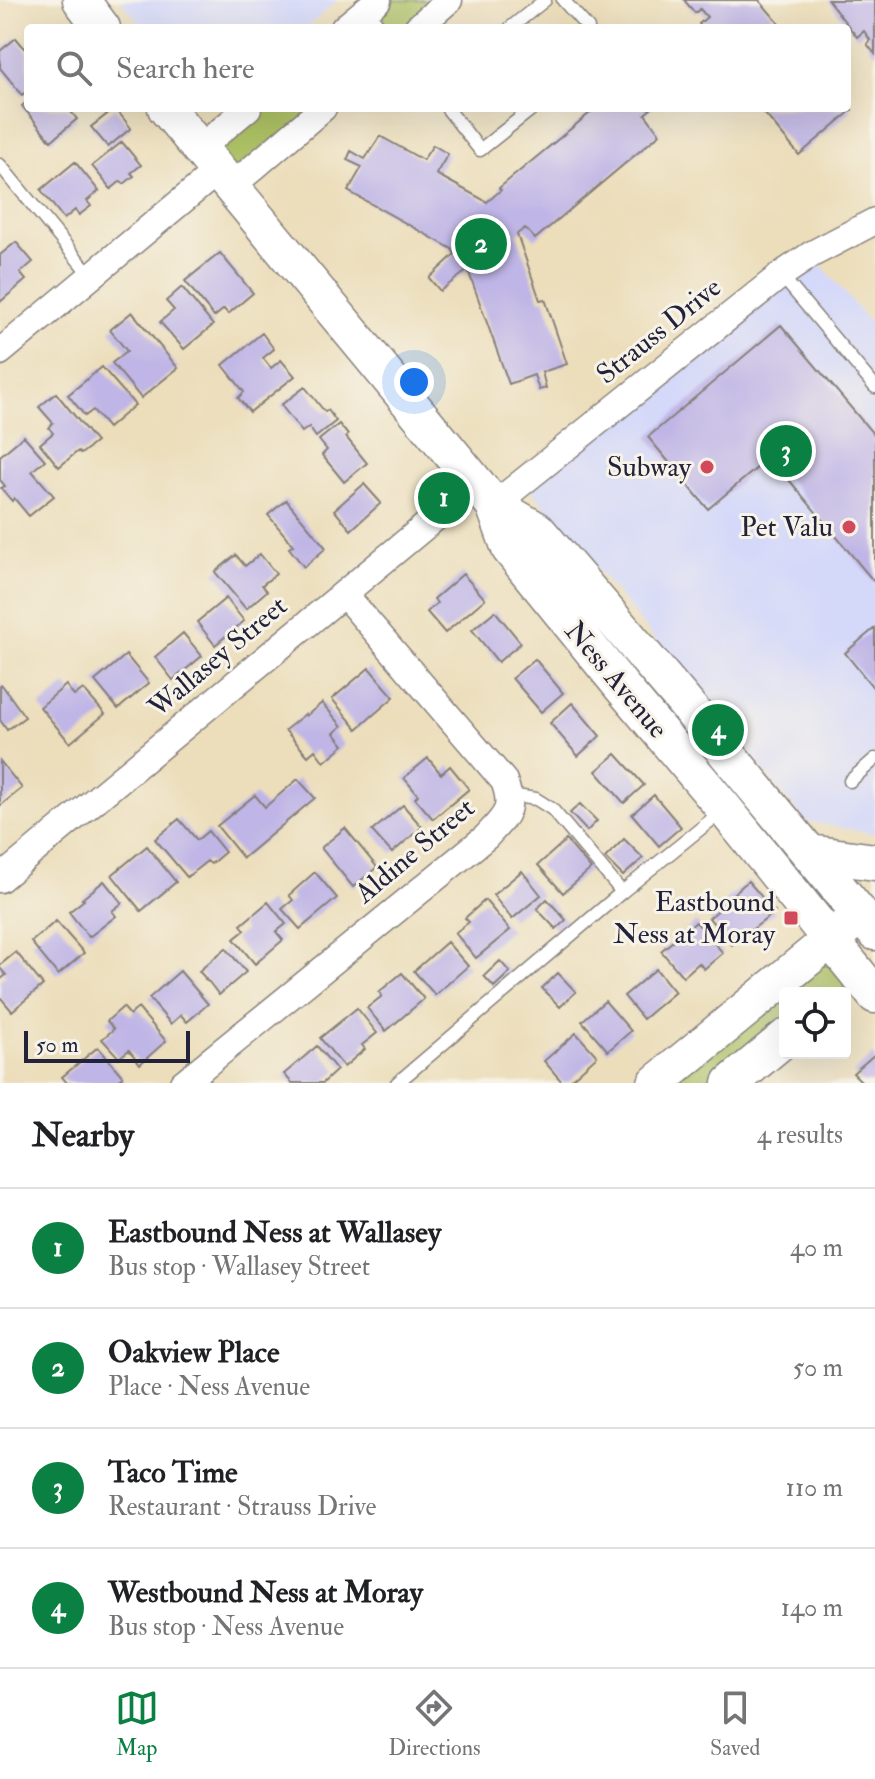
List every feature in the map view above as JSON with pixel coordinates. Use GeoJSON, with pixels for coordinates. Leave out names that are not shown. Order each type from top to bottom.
{"type":"FeatureCollection","features":[{"type":"Feature","properties":{"kind":"main road"},"geometry":{"type":"LineString","coordinates":[[81,0],[99,24]]}},
{"type":"Feature","properties":{"kind":"main road","name":"Ness Avenue"},"geometry":{"type":"LineString","coordinates":[[169,112],[485,495],[510,549],[723,807],[862,982]]}},
{"type":"Feature","properties":{"kind":"main road","name":"Ness Avenue"},"geometry":{"type":"LineString","coordinates":[[485,495],[537,530],[868,924]]}},
{"type":"Feature","properties":{"kind":"main road"},"geometry":{"type":"LineString","coordinates":[[810,853],[875,862]]}},
{"type":"Feature","properties":{"kind":"main road"},"geometry":{"type":"LineString","coordinates":[[656,1083],[829,939],[868,924]]}},
{"type":"Feature","properties":{"kind":"main road"},"geometry":{"type":"LineString","coordinates":[[731,1083],[779,1043]]}},
{"type":"Feature","properties":{"kind":"street"},"geometry":{"type":"LineString","coordinates":[[422,24],[449,0]]}},
{"type":"Feature","properties":{"kind":"street"},"geometry":{"type":"LineString","coordinates":[[352,24],[375,13]]}},
{"type":"Feature","properties":{"kind":"street"},"geometry":{"type":"LineString","coordinates":[[217,168],[246,112]]}},
{"type":"Feature","properties":{"kind":"street"},"geometry":{"type":"LineString","coordinates":[[0,352],[217,168],[316,112]]}},
{"type":"Feature","properties":{"kind":"street","name":"Strauss Drive"},"geometry":{"type":"LineString","coordinates":[[485,495],[781,275],[812,254],[875,221]]}},
{"type":"Feature","properties":{"kind":"street","name":"Wallasey Street"},"geometry":{"type":"LineString","coordinates":[[0,879],[344,594],[485,495]]}},
{"type":"Feature","properties":{"kind":"street","name":"Aldine Street"},"geometry":{"type":"LineString","coordinates":[[183,1083],[486,837],[508,808],[509,795],[504,781],[344,594]]}},
{"type":"Feature","properties":{"kind":"lane"},"geometry":{"type":"LineString","coordinates":[[515,24],[545,0]]}},
{"type":"Feature","properties":{"kind":"lane"},"geometry":{"type":"LineString","coordinates":[[563,0],[584,24]]}},
{"type":"Feature","properties":{"kind":"lane"},"geometry":{"type":"LineString","coordinates":[[450,112],[480,150],[528,112]]}},
{"type":"Feature","properties":{"kind":"lane"},"geometry":{"type":"LineString","coordinates":[[0,165],[91,276]]}},
{"type":"Feature","properties":{"kind":"lane"},"geometry":{"type":"LineString","coordinates":[[781,275],[875,387]]}},
{"type":"Feature","properties":{"kind":"lane"},"geometry":{"type":"LineString","coordinates":[[850,781],[875,759]]}},
{"type":"Feature","properties":{"kind":"lane"},"geometry":{"type":"LineString","coordinates":[[509,795],[536,799],[552,809],[622,892]]}},
{"type":"Feature","properties":{"kind":"lane"},"geometry":{"type":"LineString","coordinates":[[397,1083],[723,807]]}},
{"type":"Feature","properties":{"kind":"shaded area"},"geometry":{"type":"Polygon","coordinates":[[[120,0],[338,0],[311,24],[141,24],[120,0]]]}},
{"type":"Feature","properties":{"kind":"shaded area"},"geometry":{"type":"Polygon","coordinates":[[[812,254],[875,329],[875,834],[805,821],[524,481],[812,254]]]}},
{"type":"Feature","properties":{"kind":"green space"},"geometry":{"type":"Polygon","coordinates":[[[378,0],[449,0],[422,24],[349,24],[378,0]]]}},
{"type":"Feature","properties":{"kind":"green space"},"geometry":{"type":"Polygon","coordinates":[[[243,112],[318,112],[232,186],[200,148],[243,112]]]}},
{"type":"Feature","properties":{"kind":"green space"},"geometry":{"type":"Polygon","coordinates":[[[829,939],[860,976],[846,987],[779,987],[779,1043],[731,1083],[656,1083],[829,939]]]}},
{"type":"Feature","properties":{"kind":"building"},"geometry":{"type":"Polygon","coordinates":[[[684,0],[759,0],[780,24],[699,24],[707,17],[700,9],[695,13],[684,0]]]}},
{"type":"Feature","properties":{"kind":"building"},"geometry":{"type":"Polygon","coordinates":[[[828,0],[875,0],[875,54],[867,44],[870,40],[864,31],[857,37],[851,24],[847,24],[828,0]]]}},
{"type":"Feature","properties":{"kind":"building"},"geometry":{"type":"Polygon","coordinates":[[[16,38],[24,47],[22,95],[0,68],[0,51],[16,38]]]}},
{"type":"Feature","properties":{"kind":"building"},"geometry":{"type":"Polygon","coordinates":[[[27,112],[71,112],[77,119],[51,141],[27,112]]]}},
{"type":"Feature","properties":{"kind":"building"},"geometry":{"type":"Polygon","coordinates":[[[110,112],[118,112],[131,128],[108,147],[91,127],[110,112]]]}},
{"type":"Feature","properties":{"kind":"building"},"geometry":{"type":"Polygon","coordinates":[[[591,112],[647,112],[645,114],[660,134],[535,239],[525,228],[517,234],[540,300],[545,299],[567,364],[542,372],[546,388],[539,390],[534,375],[509,384],[468,270],[440,291],[429,278],[455,254],[452,249],[348,191],[362,167],[347,160],[351,151],[365,159],[380,136],[423,160],[433,145],[448,154],[436,174],[487,202],[501,190],[499,188],[591,112]]]}},
{"type":"Feature","properties":{"kind":"building"},"geometry":{"type":"Polygon","coordinates":[[[763,112],[850,112],[799,155],[763,112]]]}},
{"type":"Feature","properties":{"kind":"building"},"geometry":{"type":"Polygon","coordinates":[[[122,142],[141,165],[124,184],[121,181],[111,189],[92,166],[122,142]]]}},
{"type":"Feature","properties":{"kind":"building"},"geometry":{"type":"Polygon","coordinates":[[[75,162],[99,191],[87,201],[91,206],[79,215],[75,210],[64,219],[41,190],[75,162]]]}},
{"type":"Feature","properties":{"kind":"building"},"geometry":{"type":"Polygon","coordinates":[[[16,242],[33,262],[20,273],[26,280],[0,302],[0,255],[16,242]]]}},
{"type":"Feature","properties":{"kind":"building"},"geometry":{"type":"Polygon","coordinates":[[[220,253],[253,293],[228,314],[224,309],[214,317],[185,281],[220,253]]]}},
{"type":"Feature","properties":{"kind":"building"},"geometry":{"type":"Polygon","coordinates":[[[182,287],[213,325],[184,349],[160,322],[174,310],[166,301],[182,287]]]}},
{"type":"Feature","properties":{"kind":"building"},"geometry":{"type":"Polygon","coordinates":[[[132,312],[178,368],[141,398],[112,363],[127,351],[110,330],[132,312]]]}},
{"type":"Feature","properties":{"kind":"building"},"geometry":{"type":"Polygon","coordinates":[[[781,325],[875,436],[875,583],[770,457],[708,509],[648,437],[781,325]]]}},
{"type":"Feature","properties":{"kind":"building"},"geometry":{"type":"Polygon","coordinates":[[[262,333],[274,349],[263,358],[271,368],[281,360],[295,376],[250,412],[238,398],[244,392],[223,365],[262,333]]]}},
{"type":"Feature","properties":{"kind":"building"},"geometry":{"type":"Polygon","coordinates":[[[102,367],[135,405],[108,428],[93,410],[85,416],[68,395],[102,367]]]}},
{"type":"Feature","properties":{"kind":"building"},"geometry":{"type":"Polygon","coordinates":[[[305,387],[336,421],[316,437],[309,427],[302,432],[281,405],[305,387]]]}},
{"type":"Feature","properties":{"kind":"building"},"geometry":{"type":"Polygon","coordinates":[[[56,393],[96,442],[81,454],[78,451],[59,467],[40,444],[53,433],[49,428],[53,423],[39,407],[56,393]]]}},
{"type":"Feature","properties":{"kind":"building"},"geometry":{"type":"Polygon","coordinates":[[[339,424],[367,463],[344,482],[322,455],[327,450],[319,440],[339,424]]]}},
{"type":"Feature","properties":{"kind":"building"},"geometry":{"type":"Polygon","coordinates":[[[24,436],[45,460],[32,471],[54,496],[29,516],[1,488],[5,486],[0,480],[0,456],[24,436]]]}},
{"type":"Feature","properties":{"kind":"building"},"geometry":{"type":"Polygon","coordinates":[[[364,484],[381,503],[351,530],[334,510],[364,484]]]}},
{"type":"Feature","properties":{"kind":"building"},"geometry":{"type":"Polygon","coordinates":[[[286,500],[326,548],[304,567],[289,548],[293,545],[268,515],[286,500]]]}},
{"type":"Feature","properties":{"kind":"building"},"geometry":{"type":"Polygon","coordinates":[[[260,554],[276,574],[262,585],[267,591],[246,609],[215,572],[236,555],[245,566],[260,554]]]}},
{"type":"Feature","properties":{"kind":"building"},"geometry":{"type":"Polygon","coordinates":[[[463,574],[485,599],[445,633],[427,612],[437,603],[434,599],[463,574]]]}},
{"type":"Feature","properties":{"kind":"building"},"geometry":{"type":"Polygon","coordinates":[[[226,598],[244,621],[215,645],[197,622],[226,598]]]}},
{"type":"Feature","properties":{"kind":"building"},"geometry":{"type":"Polygon","coordinates":[[[495,611],[521,643],[498,662],[472,630],[495,611]]]}},
{"type":"Feature","properties":{"kind":"building"},"geometry":{"type":"Polygon","coordinates":[[[875,628],[875,690],[845,653],[875,628]]]}},
{"type":"Feature","properties":{"kind":"building"},"geometry":{"type":"Polygon","coordinates":[[[183,633],[202,656],[173,680],[155,657],[183,633]]]}},
{"type":"Feature","properties":{"kind":"building"},"geometry":{"type":"Polygon","coordinates":[[[126,655],[149,683],[118,709],[95,681],[126,655]]]}},
{"type":"Feature","properties":{"kind":"building"},"geometry":{"type":"Polygon","coordinates":[[[535,659],[563,693],[541,712],[512,678],[535,659]]]}},
{"type":"Feature","properties":{"kind":"building"},"geometry":{"type":"Polygon","coordinates":[[[369,668],[394,697],[357,729],[332,699],[369,668]]]}},
{"type":"Feature","properties":{"kind":"building"},"geometry":{"type":"Polygon","coordinates":[[[2,685],[25,717],[7,730],[0,720],[2,685]]]}},
{"type":"Feature","properties":{"kind":"building"},"geometry":{"type":"Polygon","coordinates":[[[66,685],[74,696],[83,689],[105,714],[70,743],[40,707],[66,685]]]}},
{"type":"Feature","properties":{"kind":"building"},"geometry":{"type":"Polygon","coordinates":[[[322,703],[342,726],[334,733],[344,745],[324,762],[315,750],[308,756],[285,730],[322,703]]]}},
{"type":"Feature","properties":{"kind":"building"},"geometry":{"type":"Polygon","coordinates":[[[572,703],[600,736],[578,756],[550,723],[572,703]]]}},
{"type":"Feature","properties":{"kind":"building"},"geometry":{"type":"Polygon","coordinates":[[[616,754],[644,785],[624,803],[596,771],[616,754]]]}},
{"type":"Feature","properties":{"kind":"building"},"geometry":{"type":"Polygon","coordinates":[[[428,758],[441,774],[450,766],[469,789],[433,819],[415,798],[418,795],[404,778],[428,758]]]}},
{"type":"Feature","properties":{"kind":"building"},"geometry":{"type":"Polygon","coordinates":[[[0,761],[22,788],[0,806],[0,761]]]}},
{"type":"Feature","properties":{"kind":"building"},"geometry":{"type":"Polygon","coordinates":[[[298,779],[315,798],[243,858],[217,826],[255,795],[265,807],[298,779]]]}},
{"type":"Feature","properties":{"kind":"building"},"geometry":{"type":"Polygon","coordinates":[[[654,795],[681,827],[659,846],[632,814],[654,795]]]}},
{"type":"Feature","properties":{"kind":"building"},"geometry":{"type":"Polygon","coordinates":[[[580,804],[597,821],[587,831],[570,813],[580,804]]]}},
{"type":"Feature","properties":{"kind":"building"},"geometry":{"type":"Polygon","coordinates":[[[403,805],[422,827],[392,853],[372,831],[403,805]]]}},
{"type":"Feature","properties":{"kind":"building"},"geometry":{"type":"Polygon","coordinates":[[[179,819],[197,840],[208,831],[225,852],[187,877],[155,839],[179,819]]]}},
{"type":"Feature","properties":{"kind":"building"},"geometry":{"type":"Polygon","coordinates":[[[345,828],[377,867],[353,887],[321,848],[345,828]]]}},
{"type":"Feature","properties":{"kind":"building"},"geometry":{"type":"Polygon","coordinates":[[[624,839],[643,858],[623,876],[605,858],[624,839]]]}},
{"type":"Feature","properties":{"kind":"building"},"geometry":{"type":"Polygon","coordinates":[[[566,840],[591,869],[563,893],[538,865],[566,840]]]}},
{"type":"Feature","properties":{"kind":"building"},"geometry":{"type":"Polygon","coordinates":[[[147,846],[176,882],[141,911],[112,875],[147,846]]]}},
{"type":"Feature","properties":{"kind":"building"},"geometry":{"type":"Polygon","coordinates":[[[522,871],[541,895],[512,919],[493,895],[522,871]]]}},
{"type":"Feature","properties":{"kind":"building"},"geometry":{"type":"Polygon","coordinates":[[[315,872],[337,898],[300,929],[282,909],[293,900],[289,895],[315,872]]]}},
{"type":"Feature","properties":{"kind":"building"},"geometry":{"type":"Polygon","coordinates":[[[104,881],[122,903],[112,911],[116,916],[89,937],[69,912],[104,881]]]}},
{"type":"Feature","properties":{"kind":"building"},"geometry":{"type":"Polygon","coordinates":[[[748,881],[775,912],[732,945],[709,918],[748,881]]]}},
{"type":"Feature","properties":{"kind":"building"},"geometry":{"type":"Polygon","coordinates":[[[547,899],[566,920],[556,929],[537,909],[547,899]]]}},
{"type":"Feature","properties":{"kind":"building"},"geometry":{"type":"Polygon","coordinates":[[[485,900],[510,930],[476,958],[455,933],[469,922],[465,918],[485,900]]]}},
{"type":"Feature","properties":{"kind":"building"},"geometry":{"type":"Polygon","coordinates":[[[268,902],[286,924],[276,932],[283,940],[255,964],[234,939],[245,930],[241,925],[268,902]]]}},
{"type":"Feature","properties":{"kind":"building"},"geometry":{"type":"Polygon","coordinates":[[[56,921],[84,953],[58,975],[31,942],[56,921]]]}},
{"type":"Feature","properties":{"kind":"building"},"geometry":{"type":"Polygon","coordinates":[[[696,922],[723,953],[704,969],[699,963],[683,977],[661,951],[696,922]]]}},
{"type":"Feature","properties":{"kind":"building"},"geometry":{"type":"Polygon","coordinates":[[[447,942],[468,966],[435,995],[414,971],[447,942]]]}},
{"type":"Feature","properties":{"kind":"building"},"geometry":{"type":"Polygon","coordinates":[[[226,948],[246,972],[219,995],[199,971],[226,948]]]}},
{"type":"Feature","properties":{"kind":"building"},"geometry":{"type":"Polygon","coordinates":[[[16,952],[43,985],[12,1011],[0,997],[0,980],[6,975],[0,965],[16,952]]]}},
{"type":"Feature","properties":{"kind":"building"},"geometry":{"type":"Polygon","coordinates":[[[500,961],[510,972],[494,987],[484,976],[500,961]]]}},
{"type":"Feature","properties":{"kind":"building"},"geometry":{"type":"Polygon","coordinates":[[[656,969],[675,992],[643,1019],[624,996],[656,969]]]}},
{"type":"Feature","properties":{"kind":"building"},"geometry":{"type":"Polygon","coordinates":[[[180,971],[208,1004],[187,1022],[181,1015],[171,1024],[149,998],[180,971]]]}},
{"type":"Feature","properties":{"kind":"building"},"geometry":{"type":"Polygon","coordinates":[[[402,973],[424,999],[386,1031],[367,1008],[382,996],[379,992],[402,973]]]}},
{"type":"Feature","properties":{"kind":"building"},"geometry":{"type":"Polygon","coordinates":[[[558,973],[576,992],[560,1007],[542,988],[558,973]]]}},
{"type":"Feature","properties":{"kind":"building"},"geometry":{"type":"Polygon","coordinates":[[[605,1001],[631,1031],[608,1051],[582,1021],[605,1001]]]}},
{"type":"Feature","properties":{"kind":"building"},"geometry":{"type":"Polygon","coordinates":[[[123,1007],[130,1015],[138,1008],[166,1041],[140,1064],[129,1050],[119,1058],[102,1039],[114,1029],[107,1021],[123,1007]]]}},
{"type":"Feature","properties":{"kind":"building"},"geometry":{"type":"Polygon","coordinates":[[[357,1008],[377,1033],[362,1045],[365,1049],[344,1067],[320,1038],[357,1008]]]}},
{"type":"Feature","properties":{"kind":"building"},"geometry":{"type":"Polygon","coordinates":[[[576,1033],[597,1056],[567,1083],[563,1083],[544,1061],[576,1033]]]}},
{"type":"Feature","properties":{"kind":"building"},"geometry":{"type":"Polygon","coordinates":[[[317,1046],[337,1070],[323,1083],[292,1083],[284,1074],[317,1046]]]}},
{"type":"Feature","properties":{"kind":"building"},"geometry":{"type":"Polygon","coordinates":[[[98,1047],[123,1077],[116,1083],[67,1083],[62,1077],[98,1047]]]}},
{"type":"Feature","properties":{"kind":"building"},"geometry":{"type":"Polygon","coordinates":[[[875,1054],[875,1083],[863,1083],[853,1073],[875,1054]]]}},
{"type":"Feature","properties":{"kind":"place","name":"Oakview Place"},"geometry":{"type":"Point","coordinates":[481,244]}},
{"type":"Feature","properties":{"kind":"place","name":"Taco Time"},"geometry":{"type":"Point","coordinates":[786,451]}},
{"type":"Feature","properties":{"kind":"place","name":"Subway"},"geometry":{"type":"Point","coordinates":[707,467]}},
{"type":"Feature","properties":{"kind":"place","name":"Eastbound Ness at Wallasey"},"geometry":{"type":"Point","coordinates":[444,498]}},
{"type":"Feature","properties":{"kind":"place","name":"Pet Valu"},"geometry":{"type":"Point","coordinates":[849,527]}},
{"type":"Feature","properties":{"kind":"place","name":"Westbound Ness at Moray"},"geometry":{"type":"Point","coordinates":[718,730]}},
{"type":"Feature","properties":{"kind":"place","name":"Eastbound Ness at Moray"},"geometry":{"type":"Point","coordinates":[791,918]}}]}
